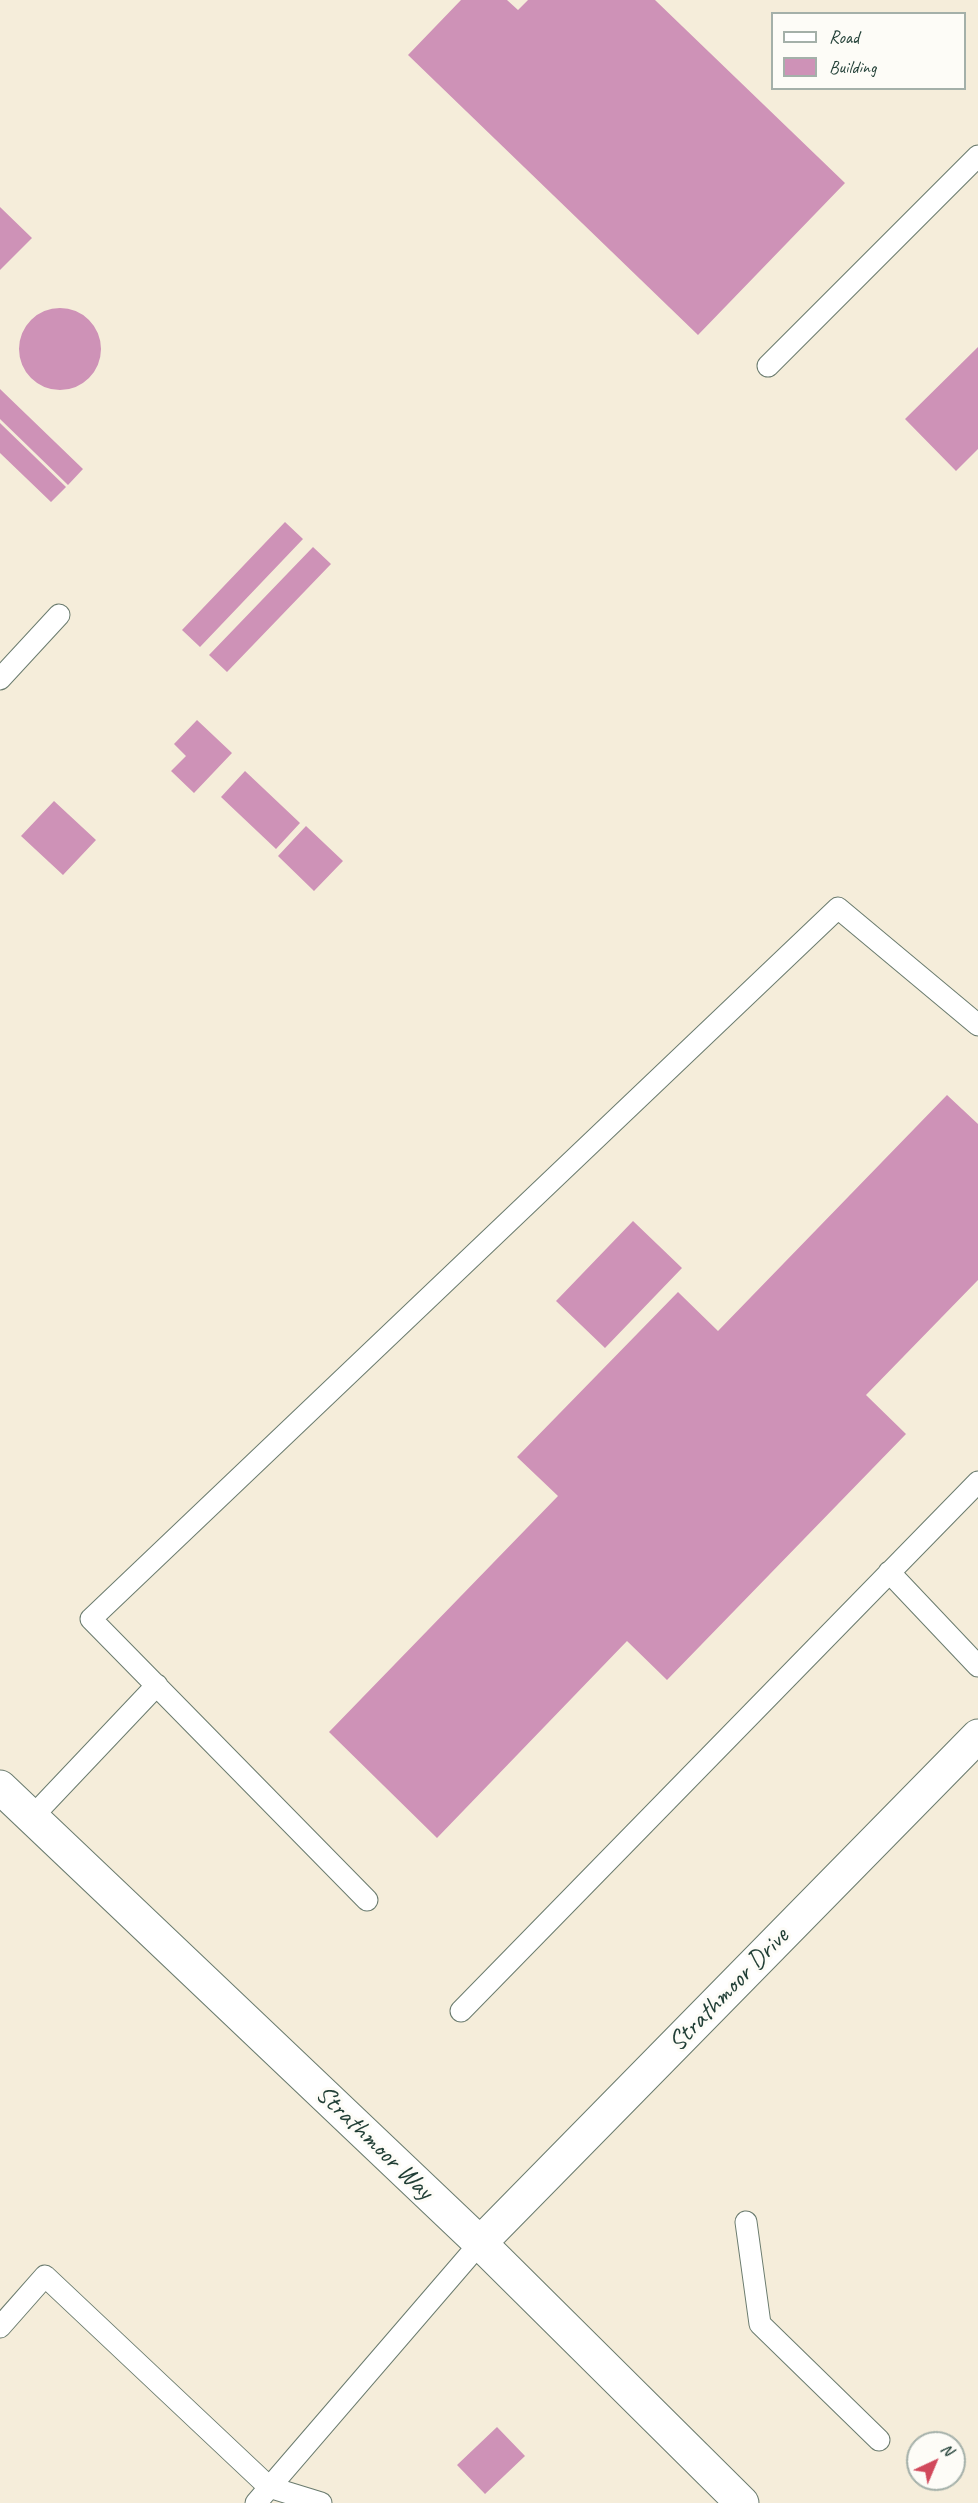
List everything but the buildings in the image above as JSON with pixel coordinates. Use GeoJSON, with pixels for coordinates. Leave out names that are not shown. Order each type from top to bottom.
{"type":"FeatureCollection","features":[{"type":"Feature","properties":{"kind":"street","name":"Strathmoor Drive"},"geometry":{"type":"LineString","coordinates":[[480,2243],[978,1736]]}},
{"type":"Feature","properties":{"kind":"street","name":"Strathmoor Way"},"geometry":{"type":"LineString","coordinates":[[0,1787],[480,2243],[742,2503]]}},
{"type":"Feature","properties":{"kind":"lane"},"geometry":{"type":"LineString","coordinates":[[768,366],[978,156]]}},
{"type":"Feature","properties":{"kind":"lane"},"geometry":{"type":"LineString","coordinates":[[0,679],[59,615]]}},
{"type":"Feature","properties":{"kind":"lane"},"geometry":{"type":"LineString","coordinates":[[367,1900],[91,1619],[838,908],[978,1025]]}},
{"type":"Feature","properties":{"kind":"lane"},"geometry":{"type":"LineString","coordinates":[[461,2011],[978,1482]]}},
{"type":"Feature","properties":{"kind":"lane"},"geometry":{"type":"LineString","coordinates":[[890,1572],[978,1666]]}},
{"type":"Feature","properties":{"kind":"lane"},"geometry":{"type":"LineString","coordinates":[[32,1817],[157,1685]]}},
{"type":"Feature","properties":{"kind":"lane"},"geometry":{"type":"LineString","coordinates":[[746,2222],[760,2325],[879,2440]]}},
{"type":"Feature","properties":{"kind":"lane"},"geometry":{"type":"LineString","coordinates":[[263,2495],[480,2243]]}},
{"type":"Feature","properties":{"kind":"lane"},"geometry":{"type":"LineString","coordinates":[[0,2327],[45,2276],[263,2495],[321,2503]]}}]}
